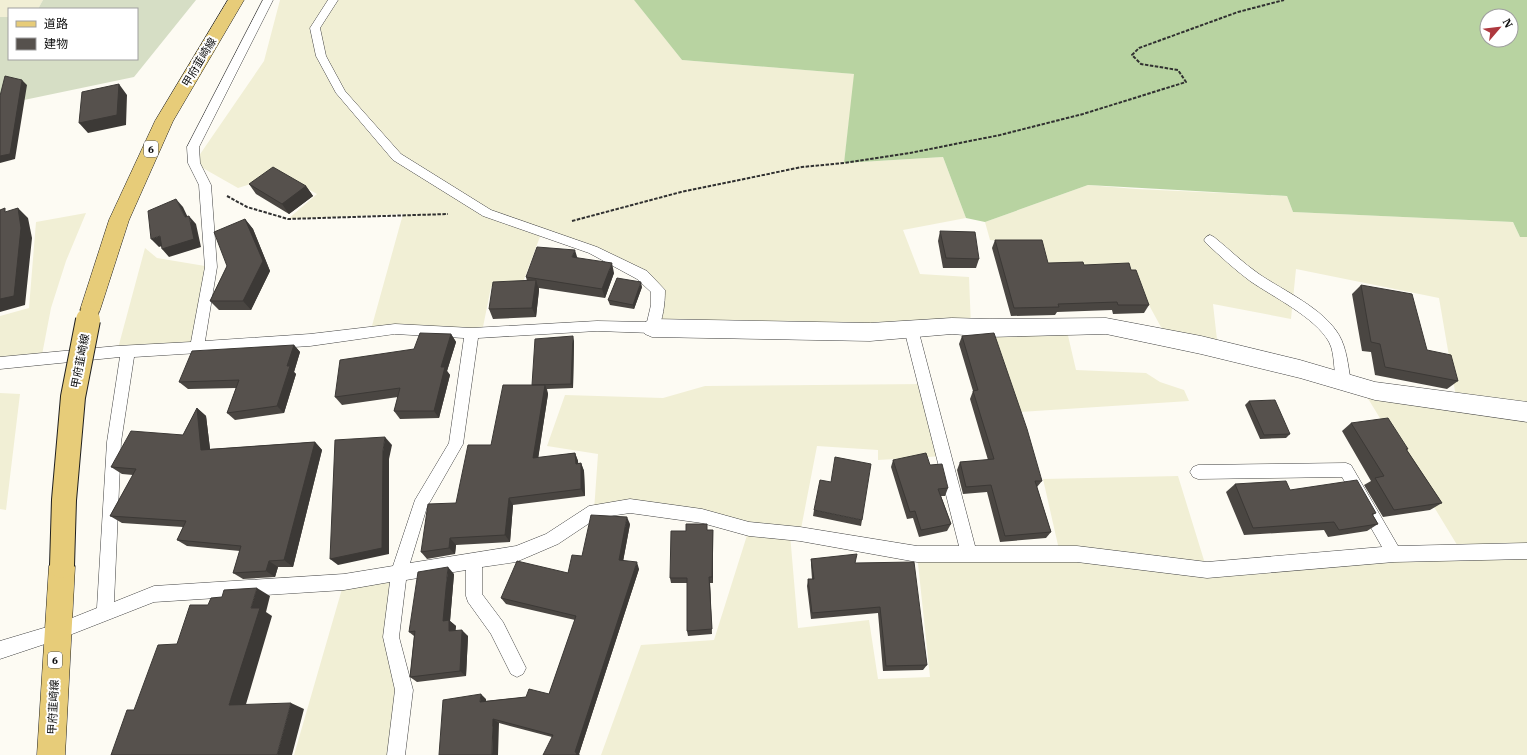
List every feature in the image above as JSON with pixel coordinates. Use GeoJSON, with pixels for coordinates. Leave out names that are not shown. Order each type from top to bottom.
{"type":"FeatureCollection","features":[{"type":"Feature","properties":{"kind":"main road","name":"甲府韮崎線"},"geometry":{"type":"LineString","coordinates":[[51,755],[62,566],[64,500],[73,397],[90,310],[119,220],[164,121],[236,0]]}},
{"type":"Feature","properties":{"kind":"street"},"geometry":{"type":"LineString","coordinates":[[652,328],[870,332],[952,326],[989,328],[1106,326],[1201,344],[1300,369],[1375,391],[1527,413]]}},
{"type":"Feature","properties":{"kind":"lane"},"geometry":{"type":"LineString","coordinates":[[197,348],[210,267],[205,185],[194,163],[193,147],[268,0]]}},
{"type":"Feature","properties":{"kind":"lane"},"geometry":{"type":"LineString","coordinates":[[0,363],[128,352],[310,340],[395,329],[472,333],[597,326],[652,328],[658,305],[658,290],[642,275],[593,250],[487,213],[397,157],[341,93],[321,56],[315,28],[333,0]]}},
{"type":"Feature","properties":{"kind":"lane"},"geometry":{"type":"LineString","coordinates":[[1210,240],[1259,281],[1281,294],[1322,325],[1333,337],[1338,346],[1344,382]]}},
{"type":"Feature","properties":{"kind":"lane"},"geometry":{"type":"LineString","coordinates":[[911,329],[969,554]]}},
{"type":"Feature","properties":{"kind":"lane"},"geometry":{"type":"LineString","coordinates":[[396,755],[404,690],[391,637],[399,573],[420,505],[456,444],[472,333]]}},
{"type":"Feature","properties":{"kind":"lane"},"geometry":{"type":"LineString","coordinates":[[105,613],[114,442],[128,352]]}},
{"type":"Feature","properties":{"kind":"lane"},"geometry":{"type":"LineString","coordinates":[[1198,472],[1346,470],[1394,554]]}},
{"type":"Feature","properties":{"kind":"lane"},"geometry":{"type":"LineString","coordinates":[[0,650],[57,632],[154,594],[344,582],[516,554],[552,539],[594,510],[630,506],[702,516],[749,529],[800,534],[917,554],[1077,554],[1207,570],[1394,554],[1527,551]]}},
{"type":"Feature","properties":{"kind":"lane"},"geometry":{"type":"LineString","coordinates":[[474,561],[474,596],[497,628],[517,668]]}},
{"type":"Feature","properties":{"kind":"path"},"geometry":{"type":"LineString","coordinates":[[535,231],[645,201],[802,167],[844,163],[910,153],[1000,135],[1084,114],[1186,82],[1178,70],[1141,64],[1132,55],[1139,48],[1238,12],[1284,0]]}},
{"type":"Feature","properties":{"kind":"path"},"geometry":{"type":"LineString","coordinates":[[205,185],[247,207],[288,219],[487,213]]}},
{"type":"Feature","properties":{"kind":"shaded area"},"geometry":{"type":"Polygon","coordinates":[[[0,0],[43,0],[39,8],[8,8],[8,17],[0,17],[0,0]]]}},
{"type":"Feature","properties":{"kind":"shaded area"},"geometry":{"type":"Polygon","coordinates":[[[280,0],[634,0],[682,60],[855,74],[844,163],[943,157],[966,218],[903,230],[920,274],[969,277],[971,327],[652,328],[658,290],[593,250],[541,234],[522,285],[491,287],[482,332],[370,333],[403,214],[288,219],[317,194],[281,174],[238,188],[194,163],[264,61],[280,0]]]}},
{"type":"Feature","properties":{"kind":"shaded area"},"geometry":{"type":"Polygon","coordinates":[[[1088,185],[1136,189],[1287,196],[1293,212],[1513,222],[1520,237],[1527,237],[1527,755],[601,755],[641,645],[714,640],[749,529],[702,516],[594,511],[598,454],[547,446],[565,395],[663,398],[705,386],[925,384],[944,456],[878,460],[878,450],[817,446],[800,534],[790,534],[798,628],[869,620],[878,679],[930,677],[917,554],[1060,554],[1043,479],[1178,476],[1207,570],[1462,553],[1361,387],[1457,403],[1439,298],[1296,269],[1291,319],[1213,304],[1218,349],[1167,338],[1127,265],[1047,265],[1041,244],[990,240],[985,222],[1088,185]]]}},
{"type":"Feature","properties":{"kind":"shaded area"},"geometry":{"type":"Polygon","coordinates":[[[86,213],[66,261],[51,308],[41,360],[0,363],[0,316],[29,308],[36,222],[86,213]]]}},
{"type":"Feature","properties":{"kind":"shaded area"},"geometry":{"type":"Polygon","coordinates":[[[145,248],[157,258],[211,267],[197,348],[117,352],[145,248]]]}},
{"type":"Feature","properties":{"kind":"shaded area"},"geometry":{"type":"Polygon","coordinates":[[[1066,327],[1076,370],[1146,373],[1160,382],[1184,390],[1189,401],[1020,412],[989,328],[1066,327]]]}},
{"type":"Feature","properties":{"kind":"shaded area"},"geometry":{"type":"Polygon","coordinates":[[[0,393],[20,394],[6,510],[0,509],[0,393]]]}},
{"type":"Feature","properties":{"kind":"shaded area"},"geometry":{"type":"Polygon","coordinates":[[[399,573],[391,637],[404,690],[396,755],[294,755],[344,582],[399,573]]]}},
{"type":"Feature","properties":{"kind":"green space"},"geometry":{"type":"Polygon","coordinates":[[[43,0],[196,0],[134,77],[0,105],[0,17],[8,17],[8,60],[138,60],[138,8],[39,8],[43,0]]]}},
{"type":"Feature","properties":{"kind":"green space"},"geometry":{"type":"Polygon","coordinates":[[[634,0],[1527,0],[1527,237],[1520,237],[1513,222],[1293,212],[1287,196],[1088,185],[985,222],[966,218],[943,157],[844,163],[854,74],[682,60],[634,0]]]}},
{"type":"Feature","properties":{"kind":"building"},"geometry":{"type":"Polygon","coordinates":[[[5,76],[22,80],[10,154],[0,156],[0,96],[5,76]]]}},
{"type":"Feature","properties":{"kind":"building"},"geometry":{"type":"Polygon","coordinates":[[[119,84],[117,115],[79,123],[82,92],[119,84]]]}},
{"type":"Feature","properties":{"kind":"building"},"geometry":{"type":"Polygon","coordinates":[[[273,167],[306,186],[282,204],[249,184],[273,167]]]}},
{"type":"Feature","properties":{"kind":"building"},"geometry":{"type":"Polygon","coordinates":[[[176,199],[185,217],[189,216],[194,239],[162,249],[160,236],[151,239],[148,211],[176,199]]]}},
{"type":"Feature","properties":{"kind":"building"},"geometry":{"type":"Polygon","coordinates":[[[5,208],[5,212],[18,208],[21,228],[14,296],[0,299],[0,210],[5,208]]]}},
{"type":"Feature","properties":{"kind":"building"},"geometry":{"type":"Polygon","coordinates":[[[245,219],[263,261],[243,301],[210,301],[227,266],[214,232],[245,219]]]}},
{"type":"Feature","properties":{"kind":"building"},"geometry":{"type":"Polygon","coordinates":[[[940,231],[975,232],[979,259],[946,258],[940,231]]]}},
{"type":"Feature","properties":{"kind":"building"},"geometry":{"type":"Polygon","coordinates":[[[995,240],[1042,240],[1048,263],[1083,262],[1084,265],[1129,263],[1131,270],[1136,270],[1149,305],[1118,305],[1117,302],[1058,304],[1059,307],[1014,308],[995,240]]]}},
{"type":"Feature","properties":{"kind":"building"},"geometry":{"type":"Polygon","coordinates":[[[537,247],[575,250],[572,257],[612,263],[602,289],[526,277],[537,247]]]}},
{"type":"Feature","properties":{"kind":"building"},"geometry":{"type":"Polygon","coordinates":[[[617,278],[641,282],[633,305],[608,300],[617,278]]]}},
{"type":"Feature","properties":{"kind":"building"},"geometry":{"type":"Polygon","coordinates":[[[536,280],[532,308],[489,309],[493,282],[536,280]]]}},
{"type":"Feature","properties":{"kind":"building"},"geometry":{"type":"Polygon","coordinates":[[[1361,285],[1412,294],[1427,350],[1451,355],[1458,381],[1385,367],[1380,344],[1371,342],[1361,285]]]}},
{"type":"Feature","properties":{"kind":"building"},"geometry":{"type":"Polygon","coordinates":[[[420,333],[451,334],[441,367],[445,367],[434,411],[394,411],[400,388],[335,397],[340,360],[414,349],[420,333]]]}},
{"type":"Feature","properties":{"kind":"building"},"geometry":{"type":"Polygon","coordinates":[[[994,333],[1027,429],[1042,481],[1035,481],[1051,532],[1005,536],[991,485],[966,487],[960,462],[994,459],[973,391],[978,390],[962,336],[994,333]]]}},
{"type":"Feature","properties":{"kind":"building"},"geometry":{"type":"Polygon","coordinates":[[[573,336],[571,384],[532,385],[535,339],[573,336]]]}},
{"type":"Feature","properties":{"kind":"building"},"geometry":{"type":"Polygon","coordinates":[[[294,345],[287,366],[290,366],[277,406],[227,413],[239,380],[179,382],[192,351],[294,345]]]}},
{"type":"Feature","properties":{"kind":"building"},"geometry":{"type":"Polygon","coordinates":[[[503,385],[545,385],[533,458],[575,453],[576,464],[581,463],[581,489],[509,498],[505,535],[450,538],[449,548],[421,552],[428,504],[456,503],[468,445],[491,445],[503,385]]]}},
{"type":"Feature","properties":{"kind":"building"},"geometry":{"type":"Polygon","coordinates":[[[1275,400],[1290,434],[1264,435],[1249,401],[1275,400]]]}},
{"type":"Feature","properties":{"kind":"building"},"geometry":{"type":"Polygon","coordinates":[[[197,408],[201,450],[315,442],[284,560],[269,561],[266,571],[233,573],[241,546],[177,540],[186,521],[110,516],[136,469],[111,467],[131,431],[183,435],[197,408]]]}},
{"type":"Feature","properties":{"kind":"building"},"geometry":{"type":"Polygon","coordinates":[[[1388,418],[1408,449],[1406,449],[1442,503],[1394,510],[1375,478],[1384,476],[1351,423],[1388,418]]]}},
{"type":"Feature","properties":{"kind":"building"},"geometry":{"type":"Polygon","coordinates":[[[385,437],[383,451],[382,548],[330,559],[335,440],[385,437]]]}},
{"type":"Feature","properties":{"kind":"building"},"geometry":{"type":"Polygon","coordinates":[[[926,453],[930,465],[942,464],[948,488],[938,489],[951,524],[921,530],[915,511],[910,512],[893,460],[926,453]]]}},
{"type":"Feature","properties":{"kind":"building"},"geometry":{"type":"Polygon","coordinates":[[[835,457],[871,464],[862,520],[814,510],[820,480],[831,482],[835,457]]]}},
{"type":"Feature","properties":{"kind":"building"},"geometry":{"type":"Polygon","coordinates":[[[1357,480],[1376,513],[1372,514],[1378,524],[1339,530],[1334,522],[1253,528],[1235,484],[1286,481],[1290,490],[1357,480]]]}},
{"type":"Feature","properties":{"kind":"building"},"geometry":{"type":"Polygon","coordinates":[[[591,515],[627,517],[619,560],[637,562],[575,752],[577,753],[576,755],[543,755],[553,735],[493,719],[492,755],[439,755],[443,700],[481,694],[480,702],[526,697],[529,689],[549,694],[576,616],[501,598],[517,561],[568,573],[572,555],[582,556],[591,515]]]}},
{"type":"Feature","properties":{"kind":"building"},"geometry":{"type":"Polygon","coordinates":[[[686,524],[707,524],[707,530],[713,530],[712,577],[709,577],[712,629],[687,631],[687,578],[670,578],[671,531],[686,531],[686,524]]]}},
{"type":"Feature","properties":{"kind":"building"},"geometry":{"type":"Polygon","coordinates":[[[857,554],[855,563],[914,562],[927,665],[886,666],[880,607],[812,613],[808,579],[814,579],[811,559],[857,554]]]}},
{"type":"Feature","properties":{"kind":"building"},"geometry":{"type":"Polygon","coordinates":[[[448,567],[443,621],[449,620],[449,631],[462,630],[460,671],[410,677],[415,631],[409,632],[418,572],[448,567]]]}},
{"type":"Feature","properties":{"kind":"building"},"geometry":{"type":"Polygon","coordinates":[[[257,588],[251,608],[260,608],[229,705],[291,703],[277,755],[111,755],[127,710],[134,710],[158,645],[177,644],[190,605],[208,605],[211,598],[222,597],[224,590],[257,588]]]}}]}
